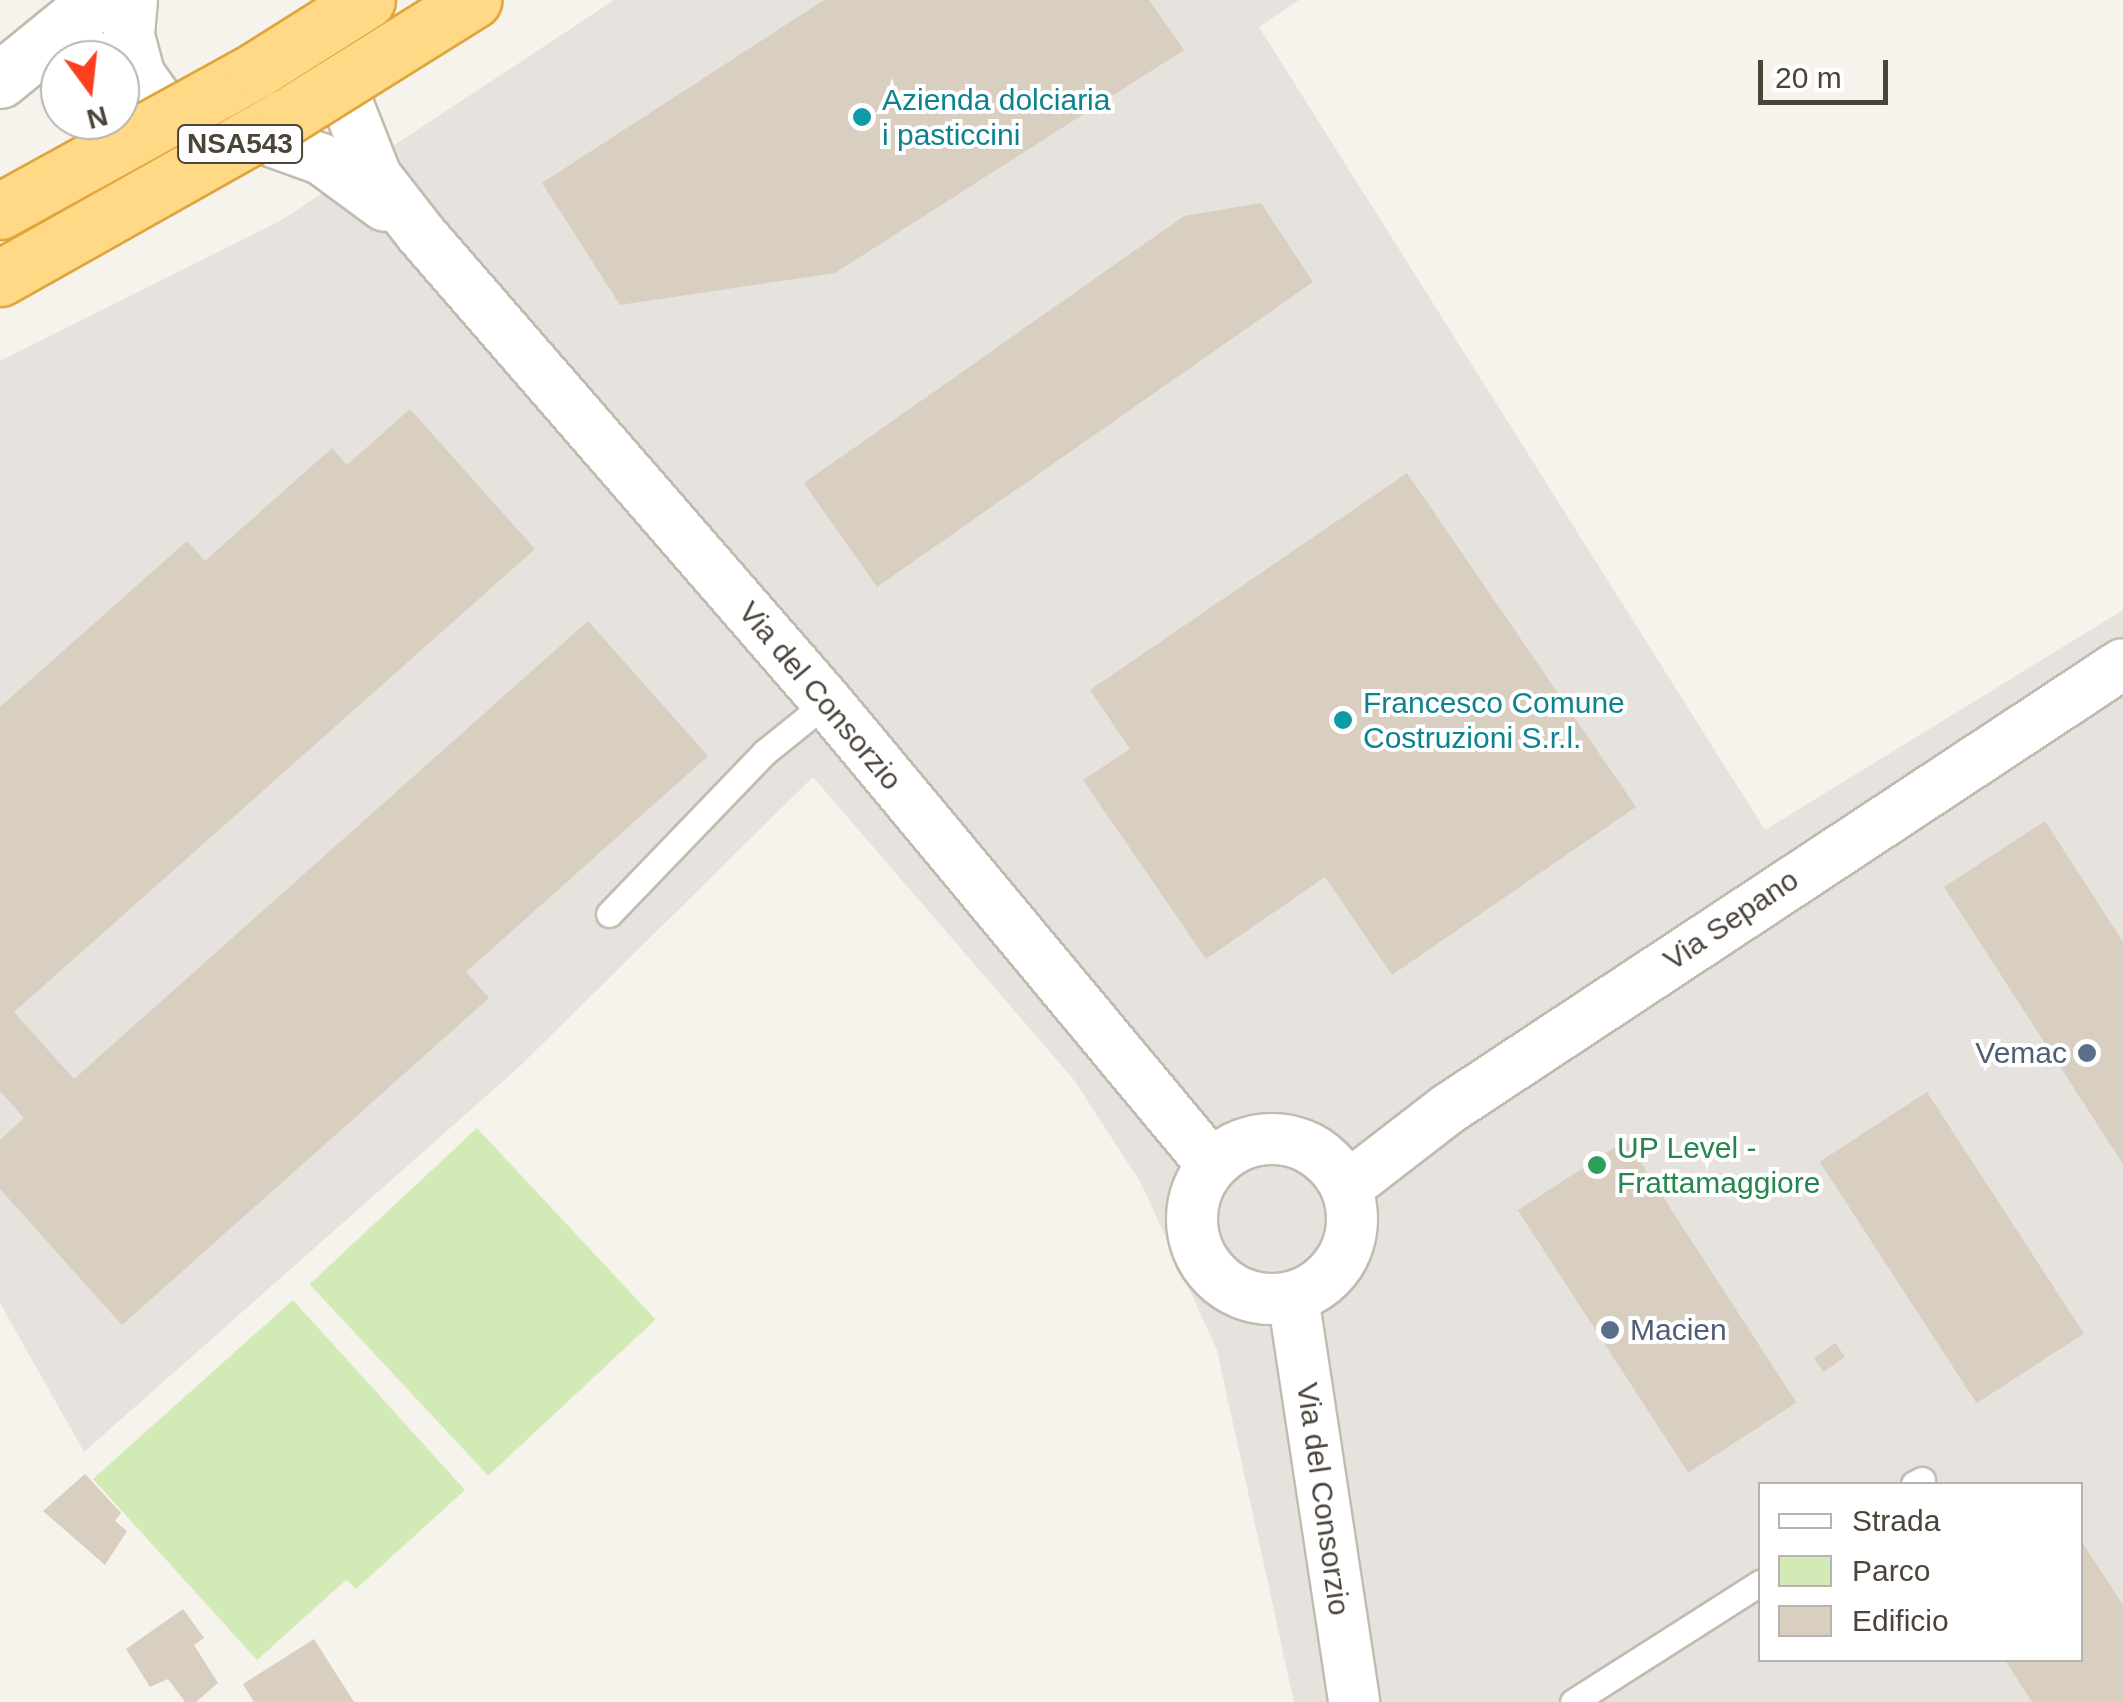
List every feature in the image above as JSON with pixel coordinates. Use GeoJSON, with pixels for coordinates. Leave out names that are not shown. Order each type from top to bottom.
{"type":"FeatureCollection","features":[{"type":"Feature","properties":{"kind":"highway","name":"NSA543"},"geometry":{"type":"LineString","coordinates":[[0,211],[256,70],[368,0]]}},
{"type":"Feature","properties":{"kind":"highway","name":"NSA543"},"geometry":{"type":"LineString","coordinates":[[0,278],[222,155],[473,0]]}},
{"type":"Feature","properties":{"kind":"street"},"geometry":{"type":"LineString","coordinates":[[19,65],[98,0]]}},
{"type":"Feature","properties":{"kind":"street","name":"Via del Consorzio"},"geometry":{"type":"LineString","coordinates":[[128,40],[132,0]]}},
{"type":"Feature","properties":{"kind":"street","name":"Via del Consorzio"},"geometry":{"type":"LineString","coordinates":[[140,83],[192,130],[228,140],[265,139],[300,127],[341,87],[359,38],[357,0]]}},
{"type":"Feature","properties":{"kind":"street","name":"Via del Consorzio"},"geometry":{"type":"LineString","coordinates":[[341,87],[376,176],[421,234],[827,702],[1212,1165]]}},
{"type":"Feature","properties":{"kind":"street","name":"Via del Consorzio"},"geometry":{"type":"LineString","coordinates":[[265,139],[320,159],[421,234]]}},
{"type":"Feature","properties":{"kind":"street","name":"Via Sepano"},"geometry":{"type":"LineString","coordinates":[[1347,1188],[1448,1108],[2123,664]]}},
{"type":"Feature","properties":{"kind":"street"},"geometry":{"type":"LineString","coordinates":[[1258,1139],[1285,1139],[1322,1156],[1347,1188],[1353,1214],[1344,1254],[1318,1285],[1293,1297],[1242,1294],[1203,1261],[1191,1212],[1212,1165],[1258,1139]]}},
{"type":"Feature","properties":{"kind":"street","name":"Via del Consorzio"},"geometry":{"type":"LineString","coordinates":[[1293,1297],[1354,1702]]}},
{"type":"Feature","properties":{"kind":"lane"},"geometry":{"type":"LineString","coordinates":[[609,914],[765,752],[827,702]]}},
{"type":"Feature","properties":{"kind":"lane"},"geometry":{"type":"LineString","coordinates":[[1573,1702],[1758,1583]]}},
{"type":"Feature","properties":{"kind":"shaded area"},"geometry":{"type":"Polygon","coordinates":[[[614,0],[1299,0],[1259,27],[1765,830],[2123,610],[2123,1702],[1294,1702],[1217,1350],[1141,1183],[1074,1080],[813,777],[519,1067],[84,1452],[0,1303],[0,361],[280,221],[614,0]]]}},
{"type":"Feature","properties":{"kind":"green space"},"geometry":{"type":"Polygon","coordinates":[[[477,1128],[656,1320],[488,1476],[310,1284],[477,1128]]]}},
{"type":"Feature","properties":{"kind":"green space"},"geometry":{"type":"Polygon","coordinates":[[[293,1300],[465,1490],[356,1589],[346,1580],[257,1660],[93,1479],[293,1300]]]}},
{"type":"Feature","properties":{"kind":"building","name":"Azienda dolciaria i pasticcini"},"geometry":{"type":"Polygon","coordinates":[[[824,0],[1149,0],[1184,50],[835,273],[620,305],[542,183],[824,0]]]}},
{"type":"Feature","properties":{"kind":"building"},"geometry":{"type":"Polygon","coordinates":[[[1261,203],[1313,282],[877,587],[804,483],[1184,216],[1261,203]]]}},
{"type":"Feature","properties":{"kind":"building"},"geometry":{"type":"Polygon","coordinates":[[[410,409],[535,549],[14,1012],[74,1079],[588,621],[708,756],[466,972],[489,998],[122,1325],[0,1189],[0,1140],[24,1118],[0,1091],[0,707],[187,541],[205,561],[332,448],[347,465],[410,409]]]}},
{"type":"Feature","properties":{"kind":"building","name":"Francesco Comune Costruzioni S.r.l."},"geometry":{"type":"Polygon","coordinates":[[[1407,473],[1636,807],[1392,975],[1325,877],[1206,959],[1083,780],[1130,749],[1090,690],[1407,473]]]}},
{"type":"Feature","properties":{"kind":"building","name":"Vemac"},"geometry":{"type":"Polygon","coordinates":[[[2045,821],[2123,942],[2123,1164],[1944,887],[2045,821]]]}},
{"type":"Feature","properties":{"kind":"building"},"geometry":{"type":"Polygon","coordinates":[[[1927,1092],[2084,1334],[1977,1403],[1820,1162],[1927,1092]]]}},
{"type":"Feature","properties":{"kind":"building"},"geometry":{"type":"Polygon","coordinates":[[[1626,1140],[1796,1403],[1688,1473],[1518,1210],[1626,1140]]]}},
{"type":"Feature","properties":{"kind":"building"},"geometry":{"type":"Polygon","coordinates":[[[1835,1343],[1845,1357],[1824,1372],[1814,1358],[1835,1343]]]}},
{"type":"Feature","properties":{"kind":"building"},"geometry":{"type":"Polygon","coordinates":[[[85,1474],[121,1513],[115,1521],[127,1531],[105,1565],[43,1511],[85,1474]]]}},
{"type":"Feature","properties":{"kind":"building"},"geometry":{"type":"Polygon","coordinates":[[[2083,1544],[2123,1605],[2123,1702],[2032,1702],[2006,1662],[2083,1662],[2083,1544]]]}},
{"type":"Feature","properties":{"kind":"building"},"geometry":{"type":"Polygon","coordinates":[[[183,1609],[204,1638],[194,1645],[218,1683],[196,1702],[185,1702],[168,1679],[150,1687],[126,1649],[183,1609]]]}},
{"type":"Feature","properties":{"kind":"building"},"geometry":{"type":"Polygon","coordinates":[[[314,1639],[354,1702],[254,1702],[243,1684],[314,1639]]]}},
{"type":"Feature","properties":{"kind":"place","name":"Azienda dolciaria i pasticcini"},"geometry":{"type":"Point","coordinates":[862,117]}},
{"type":"Feature","properties":{"kind":"place","name":"Francesco Comune Costruzioni S.r.l."},"geometry":{"type":"Point","coordinates":[1343,720]}},
{"type":"Feature","properties":{"kind":"place","name":"Vemac"},"geometry":{"type":"Point","coordinates":[2087,1053]}},
{"type":"Feature","properties":{"kind":"place","name":"UP Level - Frattamaggiore"},"geometry":{"type":"Point","coordinates":[1597,1165]}},
{"type":"Feature","properties":{"kind":"place","name":"Macien"},"geometry":{"type":"Point","coordinates":[1610,1330]}}]}
